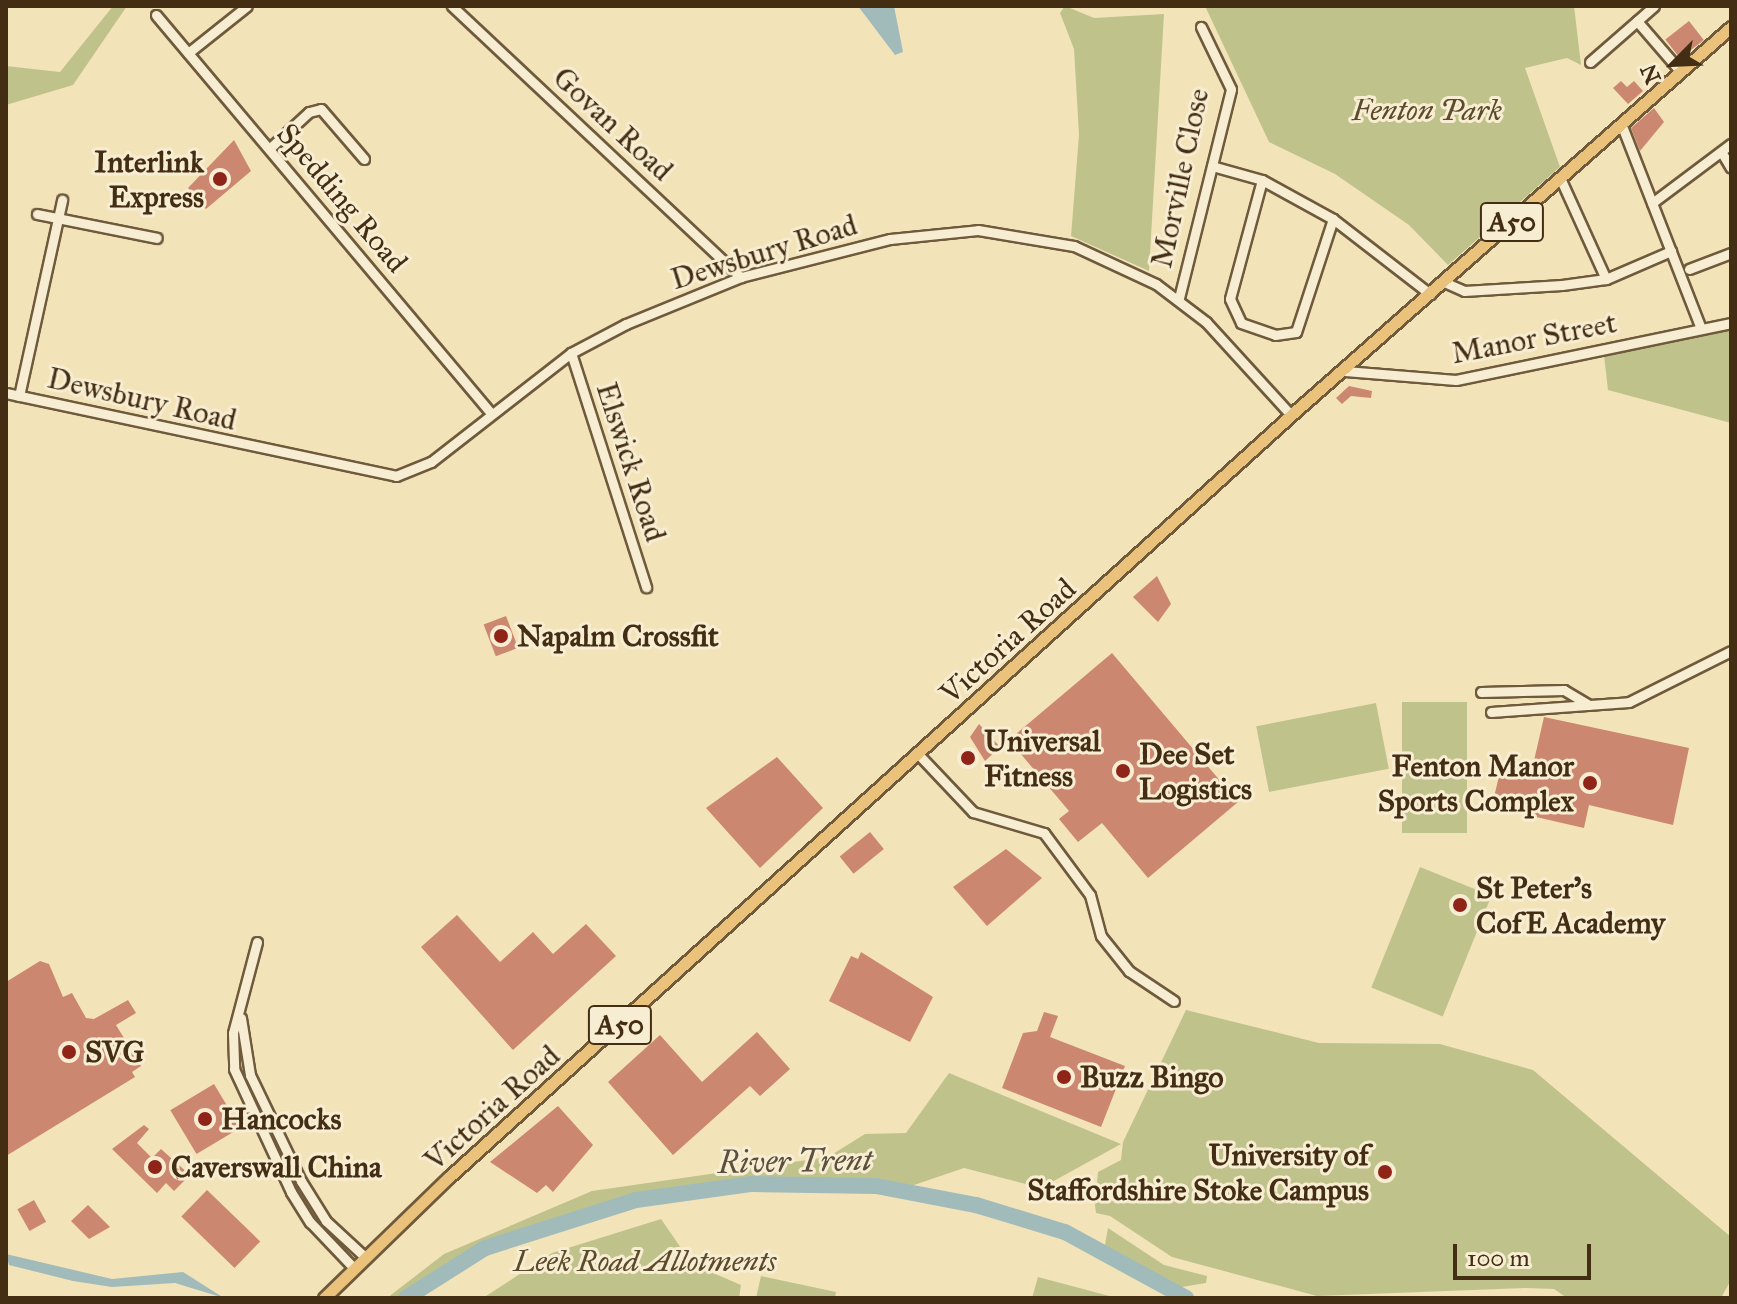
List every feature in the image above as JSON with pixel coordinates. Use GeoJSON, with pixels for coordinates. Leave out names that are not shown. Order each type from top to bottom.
{"type":"FeatureCollection","features":[{"type":"Feature","properties":{"kind":"main road","name":"Victoria Road"},"geometry":{"type":"LineString","coordinates":[[324,1298],[365,1257],[1291,415],[1345,371],[1731,27]]}},
{"type":"Feature","properties":{"kind":"street"},"geometry":{"type":"LineString","coordinates":[[188,53],[247,6]]}},
{"type":"Feature","properties":{"kind":"street","name":"Govan Road"},"geometry":{"type":"LineString","coordinates":[[452,6],[741,277]]}},
{"type":"Feature","properties":{"kind":"street"},"geometry":{"type":"LineString","coordinates":[[1590,62],[1654,6]]}},
{"type":"Feature","properties":{"kind":"street","name":"Spedding Road"},"geometry":{"type":"LineString","coordinates":[[156,15],[490,412]]}},
{"type":"Feature","properties":{"kind":"street"},"geometry":{"type":"LineString","coordinates":[[1637,21],[1681,72]]}},
{"type":"Feature","properties":{"kind":"street","name":"Morville Close"},"geometry":{"type":"LineString","coordinates":[[1180,293],[1231,89],[1201,27]]}},
{"type":"Feature","properties":{"kind":"street"},"geometry":{"type":"LineString","coordinates":[[270,148],[309,112],[321,109],[364,159]]}},
{"type":"Feature","properties":{"kind":"street"},"geometry":{"type":"LineString","coordinates":[[1622,126],[1701,329]]}},
{"type":"Feature","properties":{"kind":"street"},"geometry":{"type":"LineString","coordinates":[[1652,203],[1731,144]]}},
{"type":"Feature","properties":{"kind":"street"},"geometry":{"type":"LineString","coordinates":[[1722,153],[1731,168]]}},
{"type":"Feature","properties":{"kind":"street"},"geometry":{"type":"LineString","coordinates":[[1212,166],[1262,180],[1333,219],[1430,294]]}},
{"type":"Feature","properties":{"kind":"street"},"geometry":{"type":"LineString","coordinates":[[1262,180],[1230,299],[1241,323],[1275,335],[1296,332],[1333,219]]}},
{"type":"Feature","properties":{"kind":"street"},"geometry":{"type":"LineString","coordinates":[[1561,180],[1606,279]]}},
{"type":"Feature","properties":{"kind":"street"},"geometry":{"type":"LineString","coordinates":[[19,396],[62,200]]}},
{"type":"Feature","properties":{"kind":"street"},"geometry":{"type":"LineString","coordinates":[[37,214],[157,238]]}},
{"type":"Feature","properties":{"kind":"street","name":"Dewsbury Road"},"geometry":{"type":"LineString","coordinates":[[6,393],[396,476],[431,462],[490,412],[571,353],[741,277],[890,239],[978,230],[1074,246],[1180,293],[1291,415]]}},
{"type":"Feature","properties":{"kind":"street"},"geometry":{"type":"LineString","coordinates":[[1444,282],[1464,291],[1606,279],[1671,251]]}},
{"type":"Feature","properties":{"kind":"street"},"geometry":{"type":"LineString","coordinates":[[1689,269],[1731,253]]}},
{"type":"Feature","properties":{"kind":"street"},"geometry":{"type":"LineString","coordinates":[[1700,263],[1704,276]]}},
{"type":"Feature","properties":{"kind":"street","name":"Manor Street"},"geometry":{"type":"LineString","coordinates":[[1345,371],[1456,380],[1731,323]]}},
{"type":"Feature","properties":{"kind":"street","name":"Elswick Road"},"geometry":{"type":"LineString","coordinates":[[571,353],[646,587]]}},
{"type":"Feature","properties":{"kind":"street"},"geometry":{"type":"LineString","coordinates":[[1491,712],[1591,706],[1639,699],[1731,651]]}},
{"type":"Feature","properties":{"kind":"street"},"geometry":{"type":"LineString","coordinates":[[1481,692],[1564,690],[1591,706]]}},
{"type":"Feature","properties":{"kind":"street"},"geometry":{"type":"LineString","coordinates":[[919,755],[973,812],[1044,833],[1090,895],[1101,936],[1129,971],[1174,1001]]}},
{"type":"Feature","properties":{"kind":"street"},"geometry":{"type":"LineString","coordinates":[[257,942],[241,1018],[231,1042],[238,1079],[291,1192],[310,1222],[354,1268]]}},
{"type":"Feature","properties":{"kind":"street"},"geometry":{"type":"LineString","coordinates":[[241,1018],[250,1075],[301,1181],[326,1221],[365,1257]]}},
{"type":"Feature","properties":{"kind":"green space"},"geometry":{"type":"Polygon","coordinates":[[[113,6],[127,6],[73,85],[6,105],[6,66],[60,72],[113,6]]]}},
{"type":"Feature","properties":{"kind":"green space"},"geometry":{"type":"Polygon","coordinates":[[[1065,6],[1094,18],[1164,14],[1149,271],[1071,236],[1079,135],[1074,49],[1060,13],[1065,6]]]}},
{"type":"Feature","properties":{"kind":"green space","name":"Fenton Park"},"geometry":{"type":"Polygon","coordinates":[[[1205,6],[1574,6],[1581,65],[1567,58],[1525,68],[1560,167],[1448,265],[1409,225],[1335,174],[1269,142],[1205,6]]]}},
{"type":"Feature","properties":{"kind":"green space"},"geometry":{"type":"Polygon","coordinates":[[[1731,329],[1731,423],[1608,390],[1604,355],[1731,329]]]}},
{"type":"Feature","properties":{"kind":"green space"},"geometry":{"type":"Polygon","coordinates":[[[1402,702],[1467,702],[1467,833],[1402,833],[1402,702]]]}},
{"type":"Feature","properties":{"kind":"green space"},"geometry":{"type":"Polygon","coordinates":[[[1376,703],[1389,769],[1269,792],[1256,726],[1376,703]]]}},
{"type":"Feature","properties":{"kind":"green space"},"geometry":{"type":"Polygon","coordinates":[[[1420,867],[1491,896],[1443,1016],[1371,988],[1420,867]]]}},
{"type":"Feature","properties":{"kind":"green space","name":"University of Staffordshire Stoke Campus"},"geometry":{"type":"Polygon","coordinates":[[[1186,1010],[1319,1043],[1440,1044],[1533,1070],[1731,1237],[1731,1280],[1721,1298],[1567,1298],[1554,1289],[1525,1288],[1317,1296],[1172,1257],[1110,1216],[1096,1213],[1095,1205],[1098,1172],[1121,1160],[1123,1142],[1186,1010]]]}},
{"type":"Feature","properties":{"kind":"green space"},"geometry":{"type":"Polygon","coordinates":[[[949,1073],[1121,1144],[1041,1188],[964,1168],[914,1185],[747,1180],[631,1196],[488,1244],[442,1266],[402,1298],[387,1298],[444,1254],[592,1191],[828,1157],[865,1134],[906,1133],[949,1073]]]}},
{"type":"Feature","properties":{"kind":"green space","name":"Leek Road Allotments"},"geometry":{"type":"Polygon","coordinates":[[[661,1219],[692,1264],[741,1285],[739,1298],[483,1298],[552,1253],[661,1219]]]}},
{"type":"Feature","properties":{"kind":"green space"},"geometry":{"type":"Polygon","coordinates":[[[1108,1228],[1164,1265],[1207,1276],[1206,1283],[1176,1288],[1141,1272],[1105,1245],[1108,1228]]]}},
{"type":"Feature","properties":{"kind":"green space"},"geometry":{"type":"Polygon","coordinates":[[[761,1276],[836,1292],[835,1298],[756,1298],[761,1276]]]}},
{"type":"Feature","properties":{"kind":"green space"},"geometry":{"type":"Polygon","coordinates":[[[1038,1277],[1117,1298],[1032,1298],[1038,1277]]]}},
{"type":"Feature","properties":{"kind":"water"},"geometry":{"type":"Polygon","coordinates":[[[858,6],[894,6],[903,52],[895,55],[858,6]]]}},
{"type":"Feature","properties":{"kind":"water"},"geometry":{"type":"Polygon","coordinates":[[[6,1254],[112,1279],[183,1272],[224,1298],[175,1283],[112,1287],[73,1281],[9,1265],[6,1254]]]}},
{"type":"Feature","properties":{"kind":"building"},"geometry":{"type":"Polygon","coordinates":[[[1689,21],[1704,40],[1680,58],[1665,39],[1689,21]]]}},
{"type":"Feature","properties":{"kind":"building"},"geometry":{"type":"Polygon","coordinates":[[[1621,81],[1627,87],[1634,81],[1643,91],[1628,104],[1613,88],[1621,81]]]}},
{"type":"Feature","properties":{"kind":"building"},"geometry":{"type":"Polygon","coordinates":[[[1654,108],[1664,122],[1640,151],[1631,128],[1654,108]]]}},
{"type":"Feature","properties":{"kind":"building","name":"Interlink Express"},"geometry":{"type":"Polygon","coordinates":[[[234,140],[251,171],[206,209],[188,188],[234,140]]]}},
{"type":"Feature","properties":{"kind":"building"},"geometry":{"type":"Polygon","coordinates":[[[1349,386],[1372,391],[1371,398],[1351,396],[1342,404],[1336,398],[1349,386]]]}},
{"type":"Feature","properties":{"kind":"building"},"geometry":{"type":"Polygon","coordinates":[[[1157,576],[1171,604],[1158,622],[1133,597],[1157,576]]]}},
{"type":"Feature","properties":{"kind":"building","name":"Napalm Crossfit"},"geometry":{"type":"Polygon","coordinates":[[[506,616],[518,648],[496,656],[484,625],[506,616]]]}},
{"type":"Feature","properties":{"kind":"building","name":"Dee Set Logistics"},"geometry":{"type":"Polygon","coordinates":[[[1112,653],[1238,802],[1148,878],[1102,823],[1078,842],[1059,819],[1069,811],[1009,740],[1112,653]]]}},
{"type":"Feature","properties":{"kind":"building","name":"Fenton Manor Sports Complex"},"geometry":{"type":"Polygon","coordinates":[[[1544,717],[1689,748],[1673,825],[1589,805],[1584,828],[1505,810],[1507,800],[1494,797],[1501,768],[1513,770],[1515,762],[1533,765],[1544,717]]]}},
{"type":"Feature","properties":{"kind":"building"},"geometry":{"type":"Polygon","coordinates":[[[979,724],[1000,747],[985,761],[970,737],[979,724]]]}},
{"type":"Feature","properties":{"kind":"building"},"geometry":{"type":"Polygon","coordinates":[[[777,757],[823,808],[760,868],[706,808],[777,757]]]}},
{"type":"Feature","properties":{"kind":"building"},"geometry":{"type":"Polygon","coordinates":[[[870,832],[884,849],[854,874],[840,857],[870,832]]]}},
{"type":"Feature","properties":{"kind":"building"},"geometry":{"type":"Polygon","coordinates":[[[1006,849],[1042,878],[987,926],[953,887],[1006,849]]]}},
{"type":"Feature","properties":{"kind":"building"},"geometry":{"type":"Polygon","coordinates":[[[457,915],[500,962],[533,932],[553,954],[586,924],[616,956],[513,1050],[421,947],[457,915]]]}},
{"type":"Feature","properties":{"kind":"building"},"geometry":{"type":"Polygon","coordinates":[[[861,952],[933,997],[910,1042],[829,1001],[851,956],[858,959],[861,952]]]}},
{"type":"Feature","properties":{"kind":"building","name":"SVG"},"geometry":{"type":"Polygon","coordinates":[[[40,961],[49,964],[63,997],[72,993],[86,1018],[94,1019],[128,1000],[136,1013],[116,1025],[141,1066],[132,1072],[135,1077],[6,1156],[6,982],[40,961]]]}},
{"type":"Feature","properties":{"kind":"building","name":"Buzz Bingo"},"geometry":{"type":"Polygon","coordinates":[[[1044,1012],[1058,1016],[1050,1037],[1125,1066],[1101,1127],[1002,1088],[1023,1033],[1037,1031],[1044,1012]]]}},
{"type":"Feature","properties":{"kind":"building"},"geometry":{"type":"Polygon","coordinates":[[[757,1032],[790,1069],[760,1096],[750,1086],[673,1155],[608,1082],[660,1035],[702,1082],[757,1032]]]}},
{"type":"Feature","properties":{"kind":"building","name":"Hancocks"},"geometry":{"type":"Polygon","coordinates":[[[214,1084],[240,1128],[197,1154],[170,1110],[214,1084]]]}},
{"type":"Feature","properties":{"kind":"building"},"geometry":{"type":"Polygon","coordinates":[[[558,1106],[593,1145],[553,1192],[546,1185],[537,1193],[490,1162],[558,1106]]]}},
{"type":"Feature","properties":{"kind":"building","name":"Caverswall China"},"geometry":{"type":"Polygon","coordinates":[[[144,1125],[149,1129],[137,1143],[152,1158],[161,1149],[190,1175],[174,1191],[166,1183],[157,1193],[112,1149],[144,1125]]]}},
{"type":"Feature","properties":{"kind":"building"},"geometry":{"type":"Polygon","coordinates":[[[207,1190],[260,1241],[235,1268],[181,1217],[207,1190]]]}},
{"type":"Feature","properties":{"kind":"building"},"geometry":{"type":"Polygon","coordinates":[[[34,1200],[46,1222],[30,1231],[17,1209],[34,1200]]]}},
{"type":"Feature","properties":{"kind":"building"},"geometry":{"type":"Polygon","coordinates":[[[88,1205],[110,1227],[89,1239],[71,1221],[88,1205]]]}},
{"type":"Feature","properties":{"kind":"waterway","name":"River Trent"},"geometry":{"type":"LineString","coordinates":[[406,1298],[485,1248],[636,1200],[752,1184],[876,1186],[976,1205],[1065,1232],[1186,1298]]}},
{"type":"Feature","properties":{"kind":"place","name":"Interlink Express"},"geometry":{"type":"Point","coordinates":[220,179]}},
{"type":"Feature","properties":{"kind":"place","name":"Napalm Crossfit"},"geometry":{"type":"Point","coordinates":[501,636]}},
{"type":"Feature","properties":{"kind":"place","name":"Universal Fitness"},"geometry":{"type":"Point","coordinates":[968,758]}},
{"type":"Feature","properties":{"kind":"place","name":"Dee Set Logistics"},"geometry":{"type":"Point","coordinates":[1123,771]}},
{"type":"Feature","properties":{"kind":"place","name":"Fenton Manor Sports Complex"},"geometry":{"type":"Point","coordinates":[1590,783]}},
{"type":"Feature","properties":{"kind":"place","name":"St Peter's CofE Academy"},"geometry":{"type":"Point","coordinates":[1460,905]}},
{"type":"Feature","properties":{"kind":"place","name":"SVG"},"geometry":{"type":"Point","coordinates":[69,1052]}},
{"type":"Feature","properties":{"kind":"place","name":"Buzz Bingo"},"geometry":{"type":"Point","coordinates":[1064,1077]}},
{"type":"Feature","properties":{"kind":"place","name":"Hancocks"},"geometry":{"type":"Point","coordinates":[205,1119]}},
{"type":"Feature","properties":{"kind":"place","name":"Caverswall China"},"geometry":{"type":"Point","coordinates":[155,1167]}},
{"type":"Feature","properties":{"kind":"place","name":"University of Staffordshire Stoke Campus"},"geometry":{"type":"Point","coordinates":[1385,1172]}}]}
